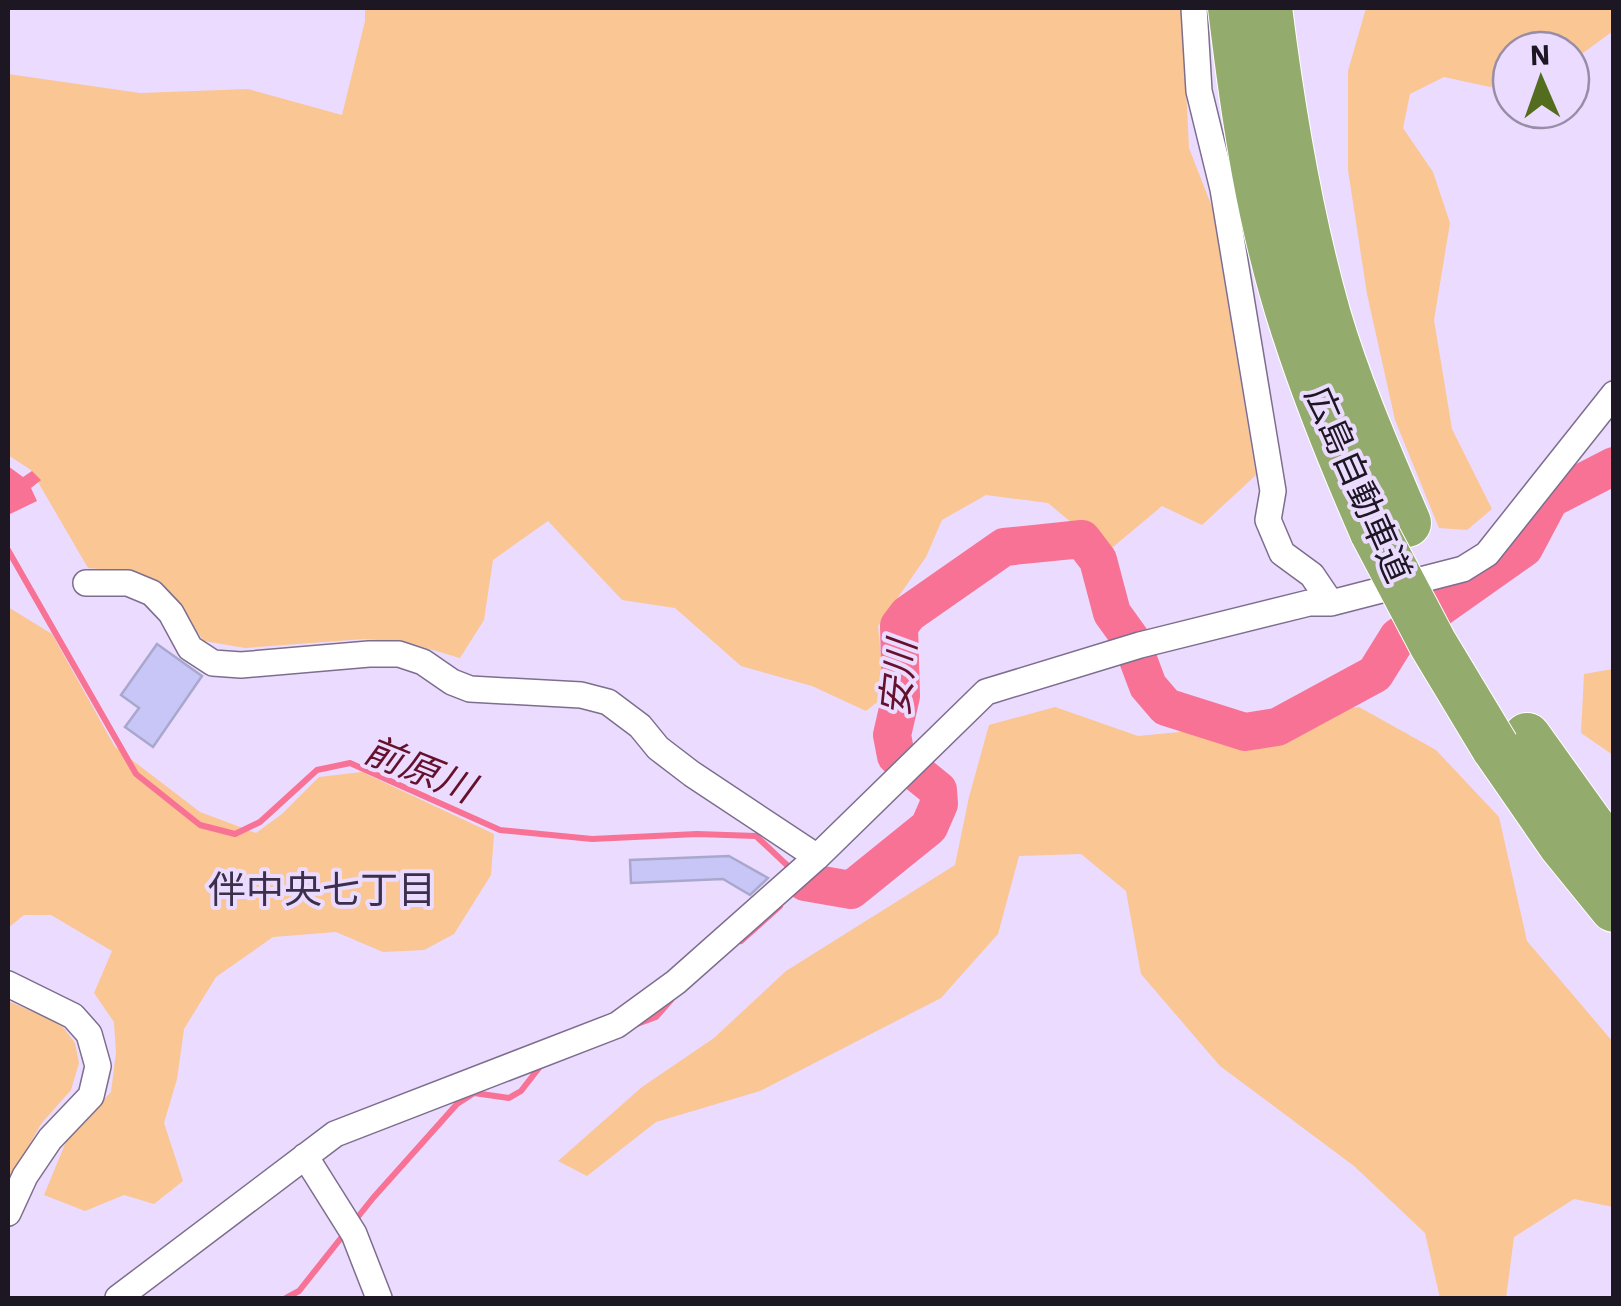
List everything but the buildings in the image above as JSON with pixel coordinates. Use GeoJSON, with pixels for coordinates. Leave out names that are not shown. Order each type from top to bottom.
{"type":"FeatureCollection","features":[{"type":"Feature","properties":{"kind":"highway","name":"広島自動車道"},"geometry":{"type":"LineString","coordinates":[[1232,8],[1242,95],[1263,204],[1294,328],[1331,432],[1390,528]]}},
{"type":"Feature","properties":{"kind":"highway","name":"広島自動車道"},"geometry":{"type":"LineString","coordinates":[[1268,8],[1300,215],[1364,421],[1390,528],[1433,644],[1509,739],[1614,854]]}},
{"type":"Feature","properties":{"kind":"highway","name":"広島自動車道"},"geometry":{"type":"LineString","coordinates":[[1509,739],[1562,844],[1614,908]]}},
{"type":"Feature","properties":{"kind":"street"},"geometry":{"type":"LineString","coordinates":[[1194,8],[1199,91],[1223,189],[1273,491],[1268,520],[1282,553],[1312,575],[1331,603]]}},
{"type":"Feature","properties":{"kind":"street"},"geometry":{"type":"LineString","coordinates":[[118,1298],[335,1134],[617,1025],[676,982],[818,857],[986,692],[1308,603],[1331,603],[1463,569],[1486,554],[1614,394]]}},
{"type":"Feature","properties":{"kind":"street"},"geometry":{"type":"LineString","coordinates":[[86,583],[128,582],[152,593],[171,613],[190,648],[213,663],[241,665],[399,654],[424,662],[452,682],[470,689],[581,695],[608,702],[692,774],[818,857]]}},
{"type":"Feature","properties":{"kind":"street"},"geometry":{"type":"LineString","coordinates":[[8,984],[72,1016],[89,1034],[98,1066],[92,1096],[50,1138],[24,1176],[8,1214]]}},
{"type":"Feature","properties":{"kind":"street"},"geometry":{"type":"LineString","coordinates":[[305,1156],[349,1227],[379,1298]]}},
{"type":"Feature","properties":{"kind":"shaded area"},"geometry":{"type":"Polygon","coordinates":[[[365,8],[1182,8],[1189,148],[1212,207],[1256,475],[1202,525],[1162,506],[1107,552],[1048,503],[986,495],[942,520],[926,557],[878,626],[885,696],[866,711],[812,686],[741,666],[675,608],[622,600],[548,521],[493,560],[484,620],[460,658],[406,642],[364,639],[245,648],[204,641],[171,598],[134,572],[88,568],[31,470],[8,455],[8,74],[140,93],[248,89],[342,115],[365,8]]]}},
{"type":"Feature","properties":{"kind":"shaded area"},"geometry":{"type":"Polygon","coordinates":[[[1366,8],[1613,8],[1613,31],[1591,47],[1591,30],[1491,30],[1491,87],[1444,77],[1410,94],[1403,128],[1433,172],[1450,223],[1434,320],[1452,429],[1492,509],[1467,530],[1439,528],[1395,420],[1367,294],[1348,170],[1348,71],[1366,8]]]}},
{"type":"Feature","properties":{"kind":"shaded area"},"geometry":{"type":"Polygon","coordinates":[[[8,466],[23,477],[32,471],[41,480],[31,488],[37,501],[8,515],[8,466]]]}},
{"type":"Feature","properties":{"kind":"shaded area"},"geometry":{"type":"Polygon","coordinates":[[[8,607],[52,634],[115,747],[200,812],[256,833],[282,814],[319,777],[362,772],[494,834],[491,875],[454,934],[424,950],[383,952],[336,932],[273,937],[216,977],[184,1029],[177,1079],[164,1123],[183,1181],[154,1204],[124,1195],[85,1211],[44,1195],[68,1137],[111,1092],[116,1053],[114,1022],[94,993],[112,951],[51,915],[24,915],[8,928],[8,607]]]}},
{"type":"Feature","properties":{"kind":"shaded area"},"geometry":{"type":"Polygon","coordinates":[[[1614,669],[1613,755],[1581,733],[1584,674],[1614,669]]]}},
{"type":"Feature","properties":{"kind":"shaded area"},"geometry":{"type":"Polygon","coordinates":[[[1055,707],[1138,736],[1243,726],[1359,707],[1436,750],[1499,817],[1527,941],[1613,1042],[1613,1207],[1574,1199],[1514,1237],[1506,1298],[1440,1298],[1425,1233],[1354,1166],[1220,1066],[1141,974],[1126,891],[1081,854],[1019,856],[998,934],[941,998],[760,1091],[656,1122],[587,1176],[558,1161],[642,1087],[714,1038],[786,971],[955,865],[989,725],[1055,707]]]}},
{"type":"Feature","properties":{"kind":"shaded area"},"geometry":{"type":"Polygon","coordinates":[[[8,1001],[60,1023],[75,1043],[79,1063],[71,1090],[41,1124],[8,1183],[8,1001]]]}},
{"type":"Feature","properties":{"kind":"waterway","name":"安川"},"geometry":{"type":"LineString","coordinates":[[805,882],[851,890],[929,827],[939,804],[938,790],[896,756],[892,735],[901,696],[899,626],[908,614],[1004,547],[1082,539],[1098,560],[1112,613],[1130,638],[1148,686],[1166,707],[1245,732],[1277,727],[1375,674],[1398,637],[1524,548],[1550,499],[1614,466]]}},
{"type":"Feature","properties":{"kind":"waterway","name":"前原川"},"geometry":{"type":"LineString","coordinates":[[8,550],[136,774],[200,825],[235,834],[260,822],[317,770],[350,763],[500,830],[592,839],[697,834],[756,836],[789,867]]}},
{"type":"Feature","properties":{"kind":"waterway","name":"安川"},"geometry":{"type":"LineString","coordinates":[[741,941],[780,906]]}},
{"type":"Feature","properties":{"kind":"waterway","name":"安川"},"geometry":{"type":"LineString","coordinates":[[637,1024],[656,1017],[671,1000]]}},
{"type":"Feature","properties":{"kind":"waterway","name":"安川"},"geometry":{"type":"LineString","coordinates":[[353,1223],[457,1104],[474,1093],[509,1098],[521,1091],[542,1064]]}},
{"type":"Feature","properties":{"kind":"waterway","name":"安川"},"geometry":{"type":"LineString","coordinates":[[286,1298],[299,1291],[345,1233]]}},
{"type":"Feature","properties":{"kind":"district","name":"伴中央七丁目"},"geometry":{"type":"Point","coordinates":[322,888]}}]}
